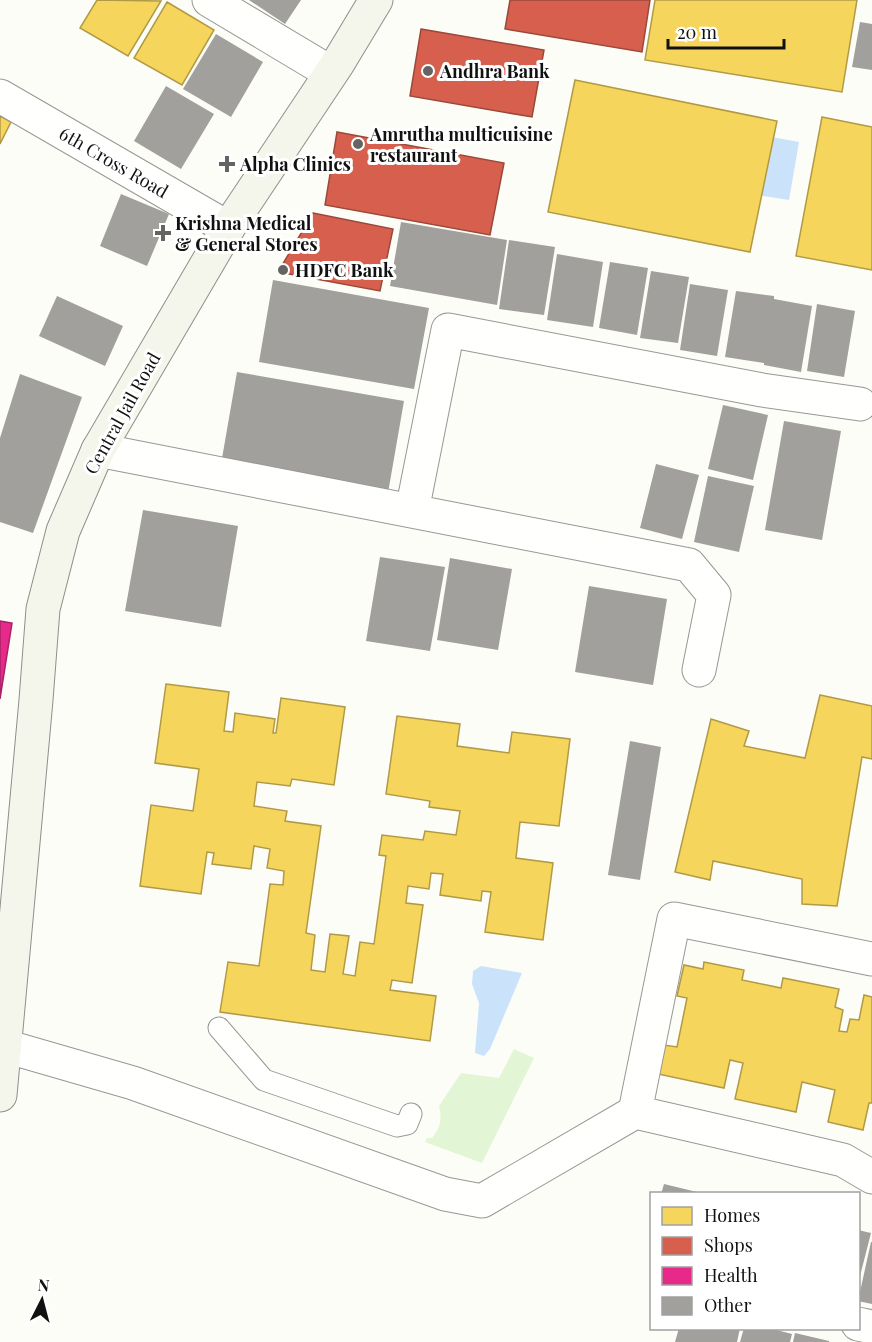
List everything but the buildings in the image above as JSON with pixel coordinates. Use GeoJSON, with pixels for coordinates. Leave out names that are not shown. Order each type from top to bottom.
{"type":"FeatureCollection","features":[{"type":"Feature","properties":{"kind":"main road","name":"Central Jail Road"},"geometry":{"type":"LineString","coordinates":[[0,1095],[42,609],[63,531],[98,450],[228,228],[331,73],[376,0]]}},
{"type":"Feature","properties":{"kind":"street"},"geometry":{"type":"LineString","coordinates":[[209,0],[331,73]]}},
{"type":"Feature","properties":{"kind":"street","name":"6th Cross Road"},"geometry":{"type":"LineString","coordinates":[[0,96],[228,228]]}},
{"type":"Feature","properties":{"kind":"street"},"geometry":{"type":"LineString","coordinates":[[412,511],[448,330],[762,390],[860,404]]}},
{"type":"Feature","properties":{"kind":"street"},"geometry":{"type":"LineString","coordinates":[[98,450],[689,565],[714,595],[699,670]]}},
{"type":"Feature","properties":{"kind":"street"},"geometry":{"type":"LineString","coordinates":[[635,1112],[674,919],[872,959]]}},
{"type":"Feature","properties":{"kind":"street"},"geometry":{"type":"LineString","coordinates":[[5,1046],[133,1083],[445,1194],[482,1201],[635,1112],[843,1160],[872,1177]]}},
{"type":"Feature","properties":{"kind":"lane"},"geometry":{"type":"LineString","coordinates":[[219,1028],[264,1080],[397,1126],[407,1124],[411,1114]]}},
{"type":"Feature","properties":{"kind":"green space"},"geometry":{"type":"Polygon","coordinates":[[[514,1049],[534,1058],[482,1163],[425,1142],[427,1138],[432,1138],[437,1130],[440,1119],[439,1106],[461,1073],[499,1078],[514,1049]]]}},
{"type":"Feature","properties":{"kind":"water"},"geometry":{"type":"Polygon","coordinates":[[[760,135],[799,142],[789,200],[750,194],[760,135]]]}},
{"type":"Feature","properties":{"kind":"water"},"geometry":{"type":"Polygon","coordinates":[[[481,966],[522,973],[490,1049],[484,1056],[475,1053],[479,1003],[472,984],[473,971],[481,966]]]}},
{"type":"Feature","properties":{"kind":"place","name":"Andhra Bank"},"geometry":{"type":"Point","coordinates":[428,71]}},
{"type":"Feature","properties":{"kind":"place","name":"Amrutha multicuisine restaurant"},"geometry":{"type":"Point","coordinates":[358,144]}},
{"type":"Feature","properties":{"kind":"place","name":"Alpha Clinics"},"geometry":{"type":"Point","coordinates":[227,164]}},
{"type":"Feature","properties":{"kind":"place","name":"Krishna Medical & General Stores"},"geometry":{"type":"Point","coordinates":[163,233]}},
{"type":"Feature","properties":{"kind":"place","name":"HDFC Bank"},"geometry":{"type":"Point","coordinates":[283,270]}}]}
